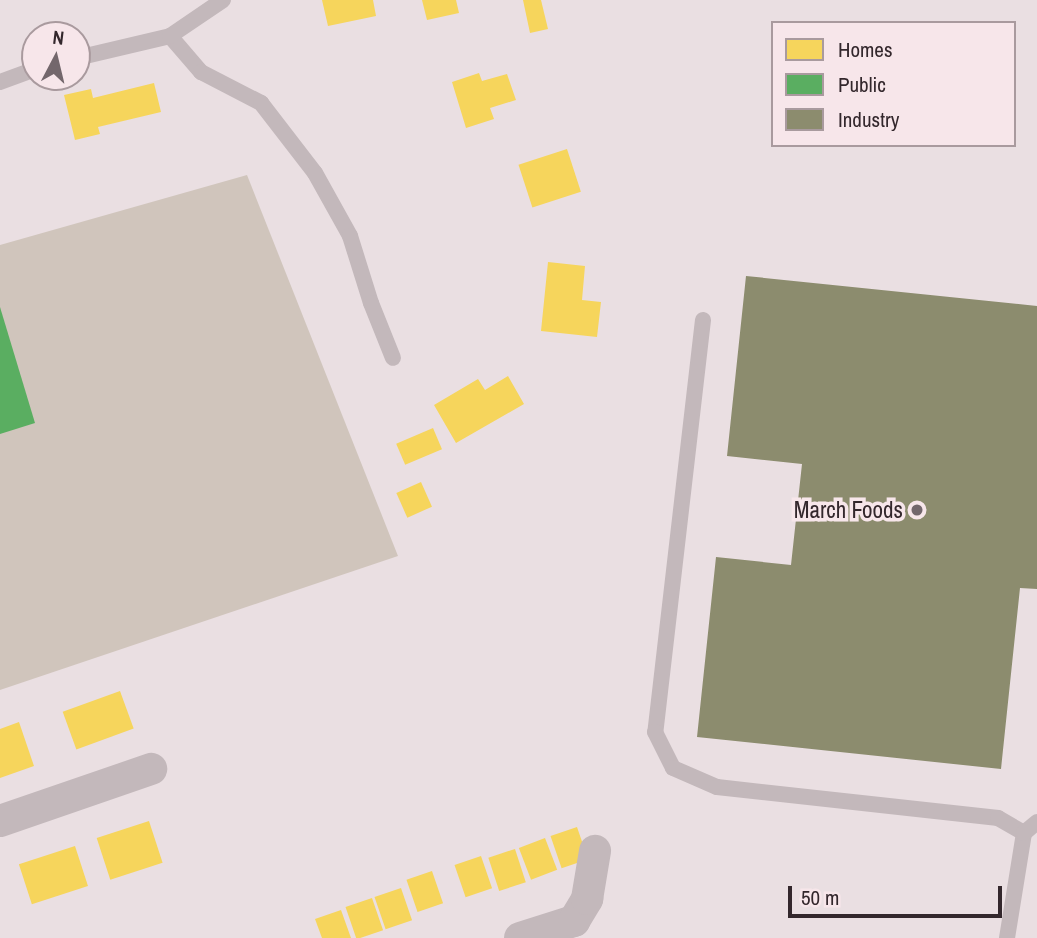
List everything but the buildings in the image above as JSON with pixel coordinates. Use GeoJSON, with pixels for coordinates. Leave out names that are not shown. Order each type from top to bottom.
{"type":"FeatureCollection","features":[{"type":"Feature","properties":{"kind":"street"},"geometry":{"type":"LineString","coordinates":[[0,821],[151,769]]}},
{"type":"Feature","properties":{"kind":"street"},"geometry":{"type":"LineString","coordinates":[[520,938],[574,921],[587,899],[595,851]]}},
{"type":"Feature","properties":{"kind":"lane"},"geometry":{"type":"LineString","coordinates":[[91,55],[170,36],[223,0]]}},
{"type":"Feature","properties":{"kind":"lane"},"geometry":{"type":"LineString","coordinates":[[170,36],[201,72],[261,103],[316,173],[350,236],[371,303],[393,358]]}},
{"type":"Feature","properties":{"kind":"lane"},"geometry":{"type":"LineString","coordinates":[[0,82],[21,74]]}},
{"type":"Feature","properties":{"kind":"lane"},"geometry":{"type":"LineString","coordinates":[[703,320],[655,732],[673,768],[717,787],[998,818],[1024,833]]}},
{"type":"Feature","properties":{"kind":"lane"},"geometry":{"type":"LineString","coordinates":[[1007,938],[1024,833],[1037,822]]}},
{"type":"Feature","properties":{"kind":"shaded area"},"geometry":{"type":"Polygon","coordinates":[[[247,175],[398,556],[0,690],[0,245],[247,175]]]}},
{"type":"Feature","properties":{"kind":"place","name":"March Foods"},"geometry":{"type":"Point","coordinates":[917,510]}}]}
